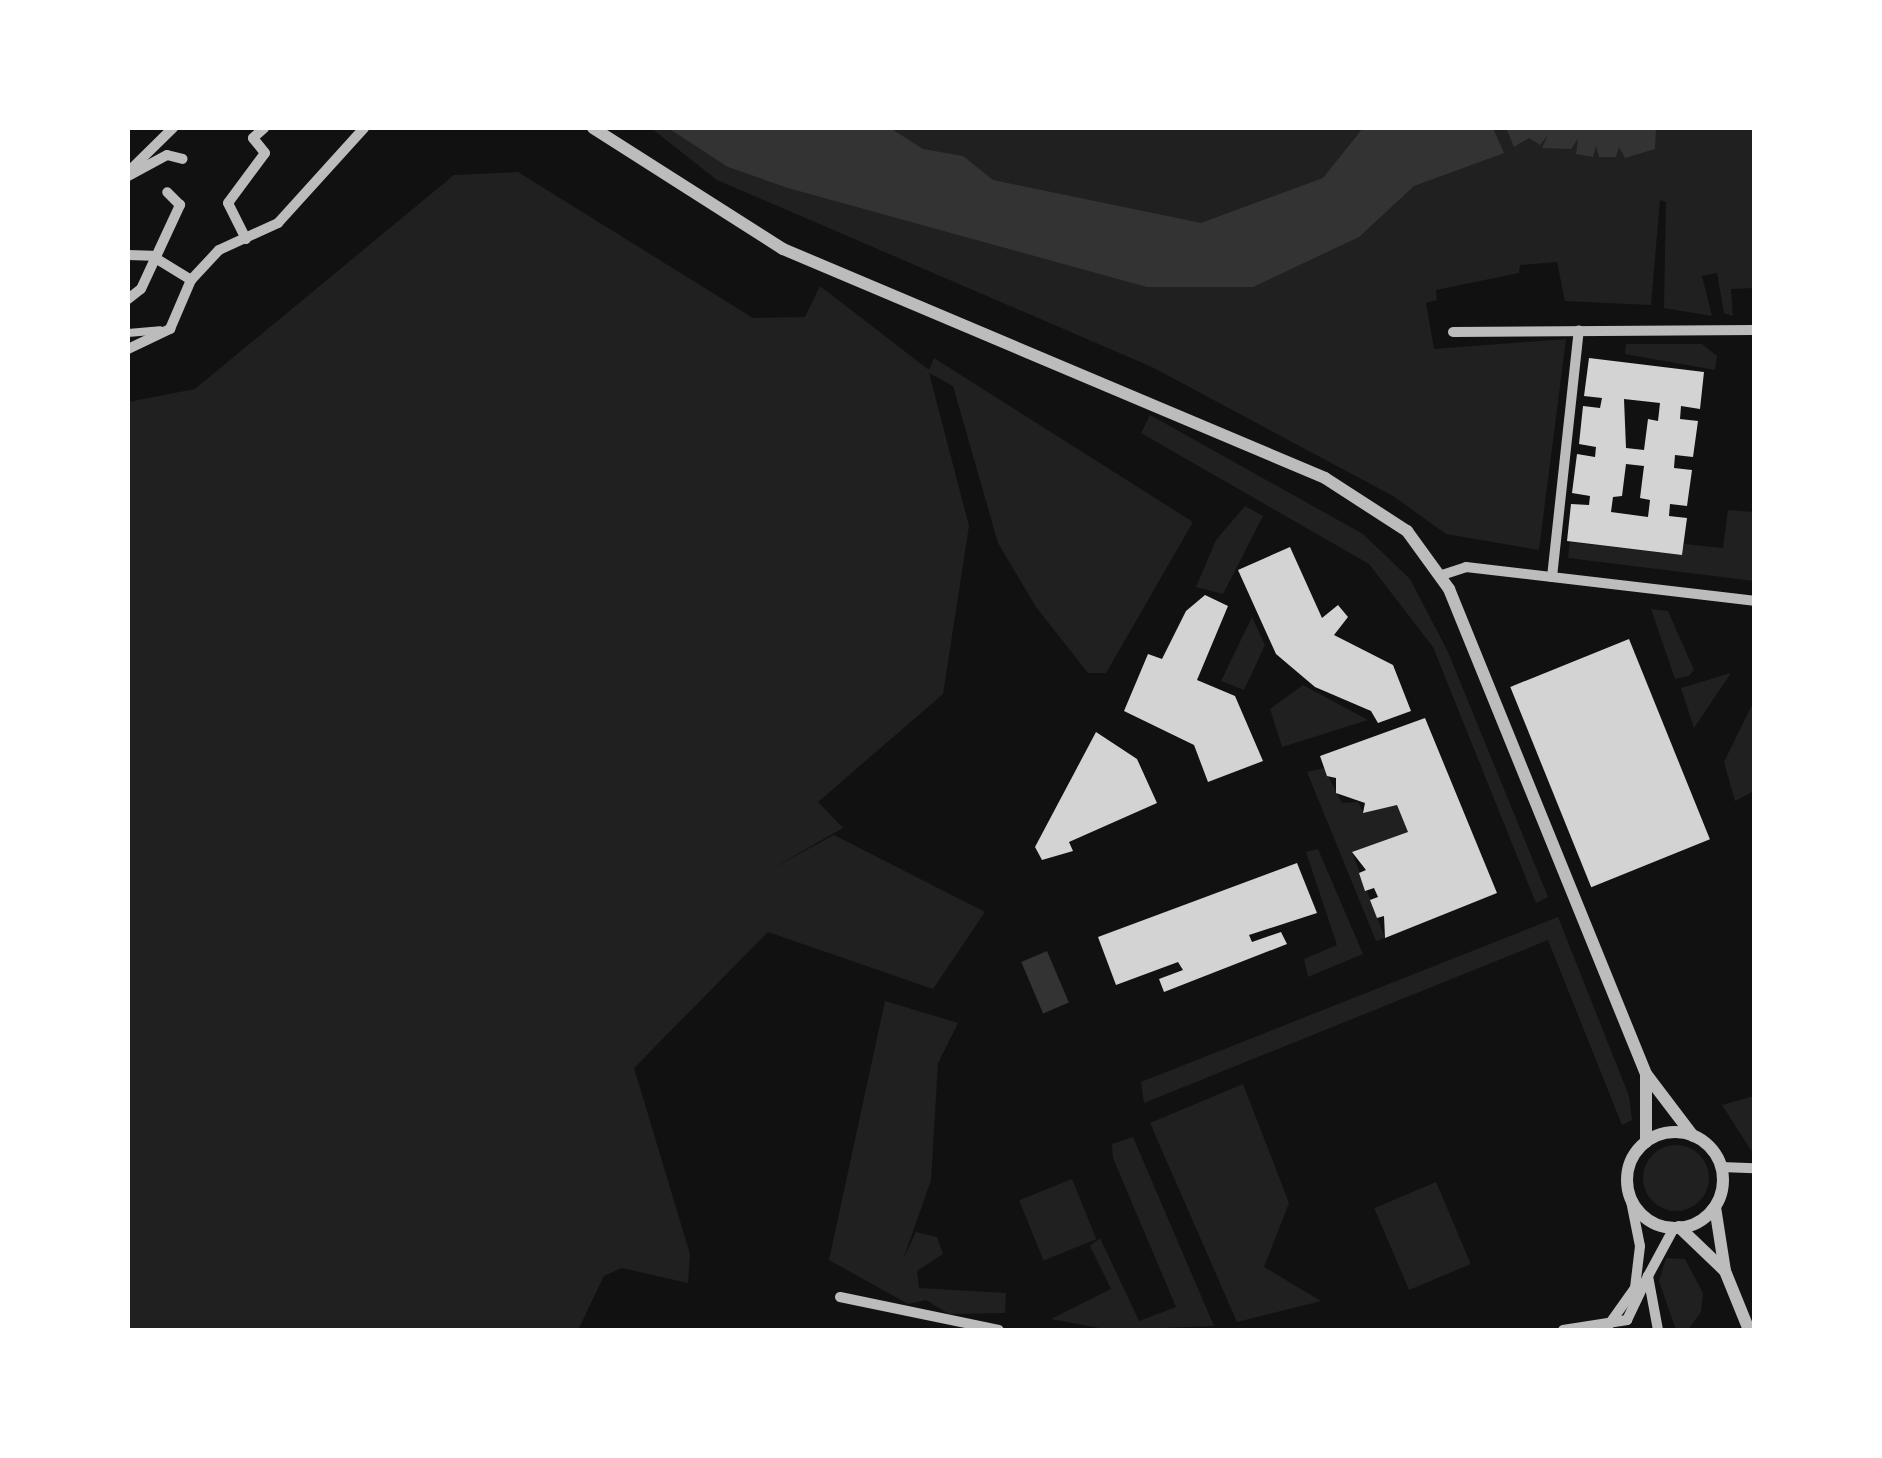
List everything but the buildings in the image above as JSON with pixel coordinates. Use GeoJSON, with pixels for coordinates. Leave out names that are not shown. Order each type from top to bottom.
{"type":"FeatureCollection","features":[{"type":"Feature","properties":{"kind":"street"},"geometry":{"type":"LineString","coordinates":[[128,174],[173,128]]}},
{"type":"Feature","properties":{"kind":"street"},"geometry":{"type":"LineString","coordinates":[[246,238],[228,203],[265,153],[253,138],[264,128]]}},
{"type":"Feature","properties":{"kind":"street"},"geometry":{"type":"LineString","coordinates":[[128,349],[170,329],[191,280],[219,250],[278,223],[364,128]]}},
{"type":"Feature","properties":{"kind":"street"},"geometry":{"type":"LineString","coordinates":[[593,128],[783,249],[1344,486],[1407,530],[1442,575],[1646,1074],[1721,1167],[1754,1168]]}},
{"type":"Feature","properties":{"kind":"street"},"geometry":{"type":"LineString","coordinates":[[128,174],[167,155],[182,160]]}},
{"type":"Feature","properties":{"kind":"street"},"geometry":{"type":"LineString","coordinates":[[128,299],[141,288],[152,256],[180,205],[166,192]]}},
{"type":"Feature","properties":{"kind":"street"},"geometry":{"type":"LineString","coordinates":[[128,256],[152,256],[191,280]]}},
{"type":"Feature","properties":{"kind":"street"},"geometry":{"type":"LineString","coordinates":[[128,333],[170,329]]}},
{"type":"Feature","properties":{"kind":"street"},"geometry":{"type":"LineString","coordinates":[[1552,577],[1579,330]]}},
{"type":"Feature","properties":{"kind":"street"},"geometry":{"type":"LineString","coordinates":[[1453,332],[1754,330]]}},
{"type":"Feature","properties":{"kind":"street"},"geometry":{"type":"LineString","coordinates":[[1442,575],[1466,567],[1754,601]]}},
{"type":"Feature","properties":{"kind":"street"},"geometry":{"type":"LineString","coordinates":[[1608,1326],[1635,1288],[1640,1246],[1628,1169],[1646,1142],[1646,1074]]}},
{"type":"Feature","properties":{"kind":"street"},"geometry":{"type":"LineString","coordinates":[[1646,1142],[1672,1132],[1694,1136]]}},
{"type":"Feature","properties":{"kind":"street"},"geometry":{"type":"LineString","coordinates":[[1721,1167],[1715,1207],[1725,1270],[1749,1330]]}},
{"type":"Feature","properties":{"kind":"street"},"geometry":{"type":"LineString","coordinates":[[1630,1196],[1644,1217],[1676,1228],[1725,1270]]}},
{"type":"Feature","properties":{"kind":"street"},"geometry":{"type":"LineString","coordinates":[[1564,1330],[1608,1326],[1631,1316],[1648,1276],[1676,1228],[1715,1207]]}},
{"type":"Feature","properties":{"kind":"street"},"geometry":{"type":"LineString","coordinates":[[1648,1276],[1658,1330]]}},
{"type":"Feature","properties":{"kind":"street"},"geometry":{"type":"LineString","coordinates":[[840,1296],[999,1330]]}},
{"type":"Feature","properties":{"kind":"street"},"geometry":{"type":"LineString","coordinates":[[1608,1326],[1622,1330]]}},
{"type":"Feature","properties":{"kind":"shaded area"},"geometry":{"type":"Polygon","coordinates":[[[651,128],[1754,128],[1754,288],[1731,289],[1733,316],[1724,313],[1717,273],[1702,276],[1712,316],[1664,308],[1666,202],[1660,200],[1651,305],[1565,301],[1557,262],[1520,265],[1519,273],[1436,290],[1437,300],[1426,303],[1434,349],[1566,339],[1539,550],[1446,534],[1393,496],[1152,367],[717,180],[651,128]]]}},
{"type":"Feature","properties":{"kind":"shaded area"},"geometry":{"type":"Polygon","coordinates":[[[668,128],[890,128],[923,149],[963,156],[993,180],[1201,223],[1323,178],[1363,128],[1493,128],[1504,153],[1414,186],[1359,237],[1253,287],[1147,287],[788,188],[728,167],[668,128]]]}},
{"type":"Feature","properties":{"kind":"shaded area"},"geometry":{"type":"Polygon","coordinates":[[[1506,128],[1656,128],[1655,149],[1625,158],[1619,147],[1616,157],[1599,157],[1596,146],[1593,157],[1576,154],[1578,139],[1571,149],[1542,148],[1548,135],[1540,145],[1529,138],[1514,147],[1506,128]]]}},
{"type":"Feature","properties":{"kind":"shaded area"},"geometry":{"type":"Polygon","coordinates":[[[518,172],[753,318],[805,317],[820,286],[929,370],[934,358],[1193,522],[1106,673],[1088,673],[1036,607],[998,543],[953,386],[929,373],[969,526],[943,694],[818,802],[843,828],[769,870],[834,835],[985,912],[933,989],[768,932],[634,1068],[690,1254],[688,1283],[622,1268],[604,1276],[578,1330],[128,1330],[128,402],[195,389],[454,175],[518,172]]]}},
{"type":"Feature","properties":{"kind":"shaded area"},"geometry":{"type":"Polygon","coordinates":[[[1626,344],[1702,344],[1717,356],[1715,370],[1625,354],[1626,344]]]}},
{"type":"Feature","properties":{"kind":"shaded area"},"geometry":{"type":"Polygon","coordinates":[[[1150,415],[1363,534],[1410,579],[1448,652],[1548,897],[1536,903],[1433,647],[1369,564],[1141,433],[1150,415]]]}},
{"type":"Feature","properties":{"kind":"shaded area"},"geometry":{"type":"Polygon","coordinates":[[[1245,506],[1263,516],[1223,594],[1196,587],[1216,540],[1245,506]]]}},
{"type":"Feature","properties":{"kind":"shaded area"},"geometry":{"type":"Polygon","coordinates":[[[1728,510],[1754,512],[1754,581],[1568,558],[1570,542],[1682,555],[1684,544],[1723,548],[1728,510]]]}},
{"type":"Feature","properties":{"kind":"shaded area"},"geometry":{"type":"Polygon","coordinates":[[[1651,609],[1668,611],[1694,670],[1689,676],[1675,679],[1651,609]]]}},
{"type":"Feature","properties":{"kind":"shaded area"},"geometry":{"type":"Polygon","coordinates":[[[1252,617],[1265,645],[1244,690],[1221,681],[1252,617]]]}},
{"type":"Feature","properties":{"kind":"shaded area"},"geometry":{"type":"Polygon","coordinates":[[[1731,673],[1694,728],[1681,688],[1731,673]]]}},
{"type":"Feature","properties":{"kind":"shaded area"},"geometry":{"type":"Polygon","coordinates":[[[1303,685],[1368,720],[1282,747],[1270,709],[1303,685]]]}},
{"type":"Feature","properties":{"kind":"shaded area"},"geometry":{"type":"Polygon","coordinates":[[[1754,701],[1754,791],[1735,801],[1724,762],[1754,701]]]}},
{"type":"Feature","properties":{"kind":"shaded area"},"geometry":{"type":"Polygon","coordinates":[[[1324,768],[1342,803],[1358,802],[1363,812],[1397,805],[1408,832],[1352,852],[1385,938],[1376,941],[1307,772],[1324,768]]]}},
{"type":"Feature","properties":{"kind":"shaded area"},"geometry":{"type":"Polygon","coordinates":[[[1318,849],[1363,954],[1308,977],[1304,959],[1337,945],[1306,852],[1318,849]]]}},
{"type":"Feature","properties":{"kind":"shaded area"},"geometry":{"type":"Polygon","coordinates":[[[1558,917],[1629,1096],[1632,1120],[1622,1125],[1548,940],[1144,1103],[1141,1082],[1558,917]]]}},
{"type":"Feature","properties":{"kind":"shaded area"},"geometry":{"type":"Polygon","coordinates":[[[1047,951],[1069,1003],[1043,1013],[1021,962],[1047,951]]]}},
{"type":"Feature","properties":{"kind":"shaded area"},"geometry":{"type":"Polygon","coordinates":[[[885,1001],[958,1023],[938,1063],[931,1180],[903,1260],[916,1232],[937,1237],[943,1254],[917,1271],[919,1288],[1006,1293],[1005,1313],[949,1314],[926,1300],[908,1304],[829,1260],[885,1001]]]}},
{"type":"Feature","properties":{"kind":"shaded area"},"geometry":{"type":"Polygon","coordinates":[[[1243,1084],[1289,1203],[1264,1267],[1321,1301],[1237,1322],[1150,1123],[1243,1084]]]}},
{"type":"Feature","properties":{"kind":"shaded area"},"geometry":{"type":"Polygon","coordinates":[[[1754,1096],[1754,1155],[1722,1105],[1754,1096]]]}},
{"type":"Feature","properties":{"kind":"shaded area"},"geometry":{"type":"Polygon","coordinates":[[[1133,1137],[1214,1326],[1110,1330],[1051,1319],[1111,1289],[1090,1246],[1100,1238],[1139,1321],[1176,1307],[1113,1158],[1112,1144],[1133,1137]]]}},
{"type":"Feature","properties":{"kind":"shaded area"},"geometry":{"type":"Polygon","coordinates":[[[1676,1145],[1699,1155],[1709,1178],[1699,1201],[1676,1211],[1653,1201],[1643,1178],[1653,1155],[1676,1145]]]}},
{"type":"Feature","properties":{"kind":"shaded area"},"geometry":{"type":"Polygon","coordinates":[[[1072,1179],[1096,1239],[1043,1261],[1019,1200],[1072,1179]]]}},
{"type":"Feature","properties":{"kind":"shaded area"},"geometry":{"type":"Polygon","coordinates":[[[1436,1182],[1471,1264],[1409,1290],[1374,1208],[1436,1182]]]}},
{"type":"Feature","properties":{"kind":"shaded area"},"geometry":{"type":"Polygon","coordinates":[[[1666,1258],[1685,1259],[1703,1293],[1701,1312],[1688,1330],[1676,1330],[1659,1281],[1666,1258]]]}}]}
